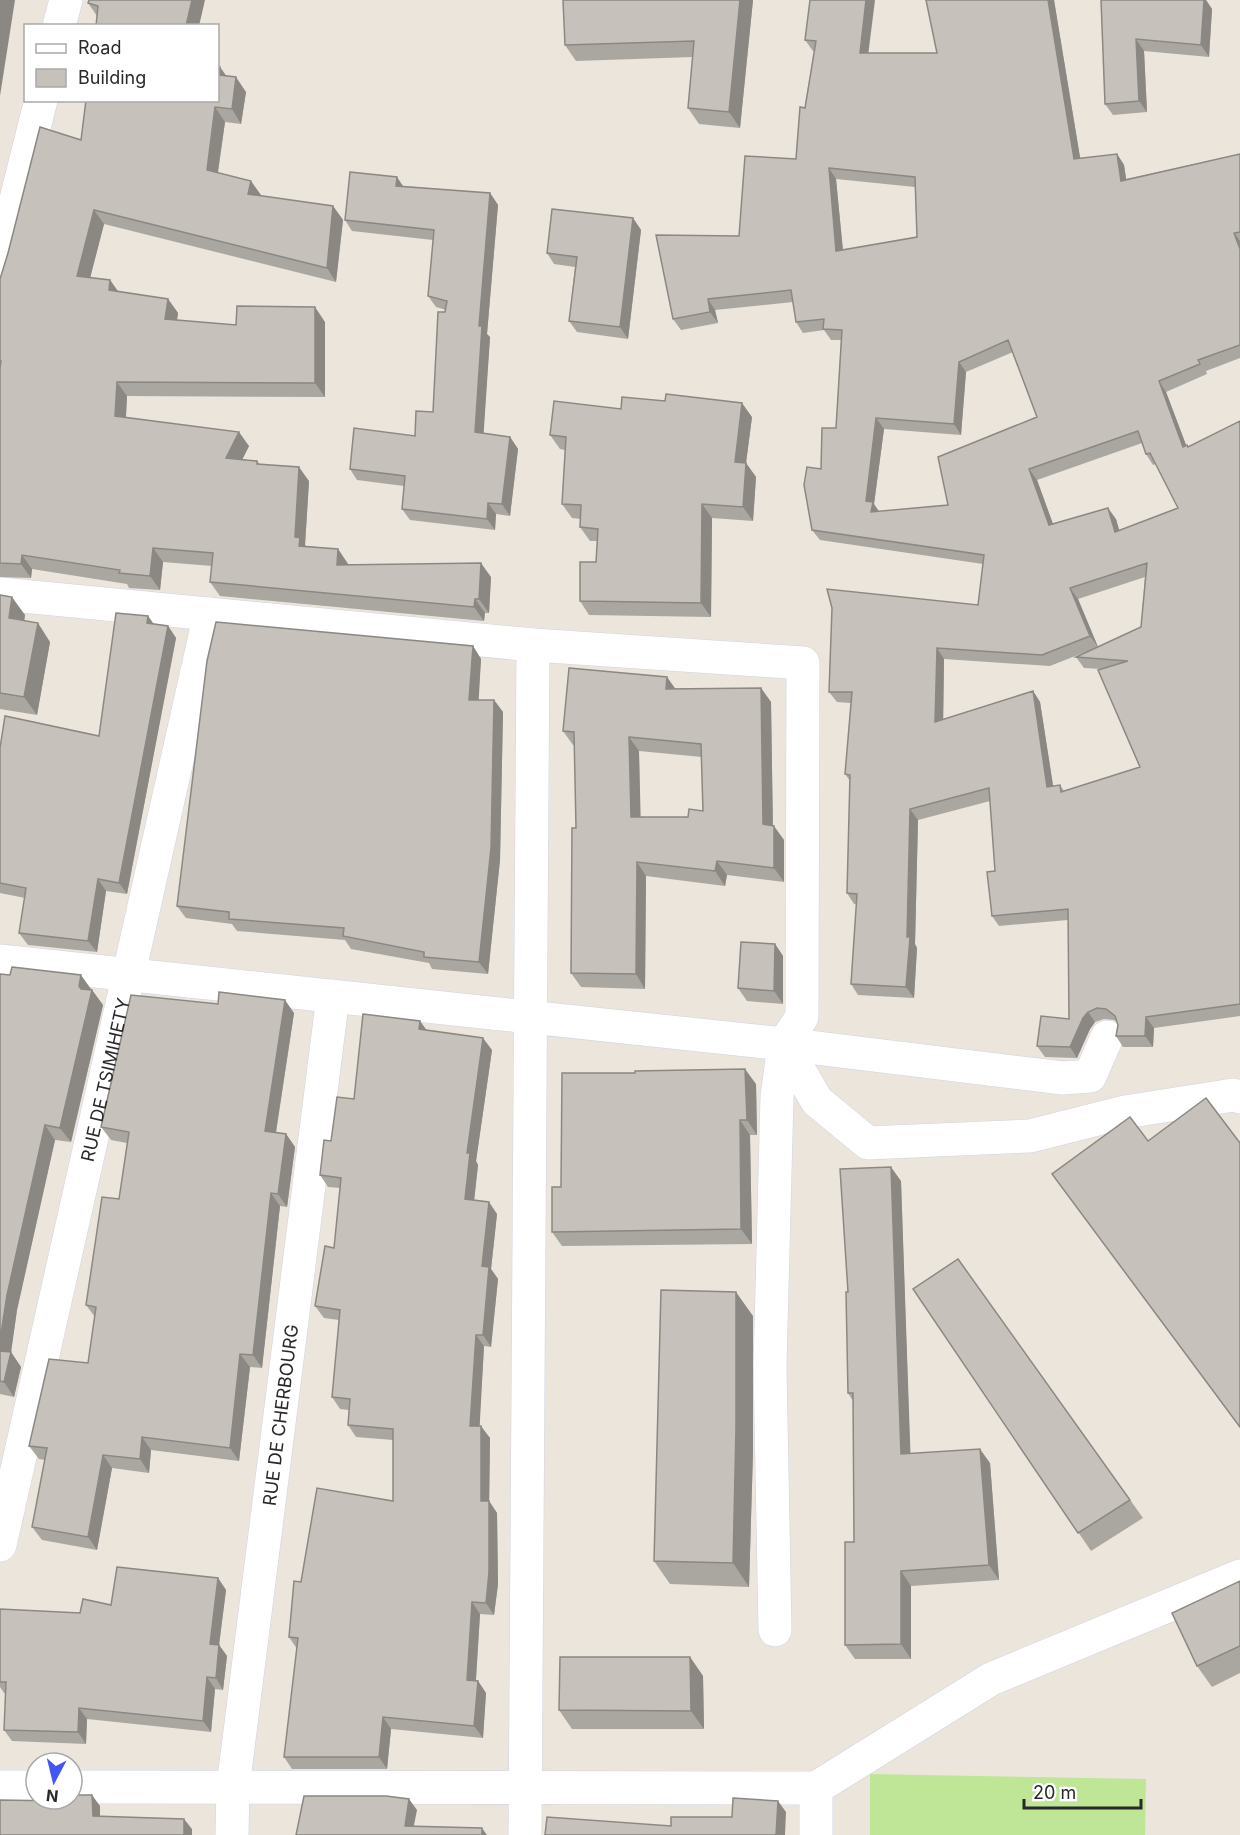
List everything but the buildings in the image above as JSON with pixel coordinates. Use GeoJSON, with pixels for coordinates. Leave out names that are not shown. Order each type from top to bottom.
{"type":"FeatureCollection","features":[{"type":"Feature","properties":{"kind":"street"},"geometry":{"type":"LineString","coordinates":[[60,24],[66,0]]}},
{"type":"Feature","properties":{"kind":"street"},"geometry":{"type":"LineString","coordinates":[[0,263],[40,102]]}},
{"type":"Feature","properties":{"kind":"street"},"geometry":{"type":"LineString","coordinates":[[0,594],[533,645],[803,663],[802,1017],[784,1044],[777,1097],[770,1366],[775,1630]]}},
{"type":"Feature","properties":{"kind":"street","name":"RUE DE TSIMIHETY"},"geometry":{"type":"LineString","coordinates":[[0,1545],[210,614]]}},
{"type":"Feature","properties":{"kind":"street"},"geometry":{"type":"LineString","coordinates":[[525,1835],[533,645]]}},
{"type":"Feature","properties":{"kind":"street"},"geometry":{"type":"LineString","coordinates":[[0,961],[531,1016],[1063,1078],[1090,1076],[1107,1038]]}},
{"type":"Feature","properties":{"kind":"street","name":"RUE DE CHERBOURG"},"geometry":{"type":"LineString","coordinates":[[232,1835],[232,1786],[333,996]]}},
{"type":"Feature","properties":{"kind":"street"},"geometry":{"type":"LineString","coordinates":[[784,1044],[817,1101],[868,1143],[1030,1136],[1125,1112],[1233,1095],[1240,1097]]}},
{"type":"Feature","properties":{"kind":"street"},"geometry":{"type":"LineString","coordinates":[[84,1786],[816,1788],[991,1679],[1240,1576]]}},
{"type":"Feature","properties":{"kind":"street"},"geometry":{"type":"LineString","coordinates":[[0,1786],[24,1786]]}},
{"type":"Feature","properties":{"kind":"street"},"geometry":{"type":"LineString","coordinates":[[816,1788],[816,1835]]}},
{"type":"Feature","properties":{"kind":"green space"},"geometry":{"type":"Polygon","coordinates":[[[870,1774],[1146,1779],[1145,1835],[870,1835],[870,1774]]]}}]}
